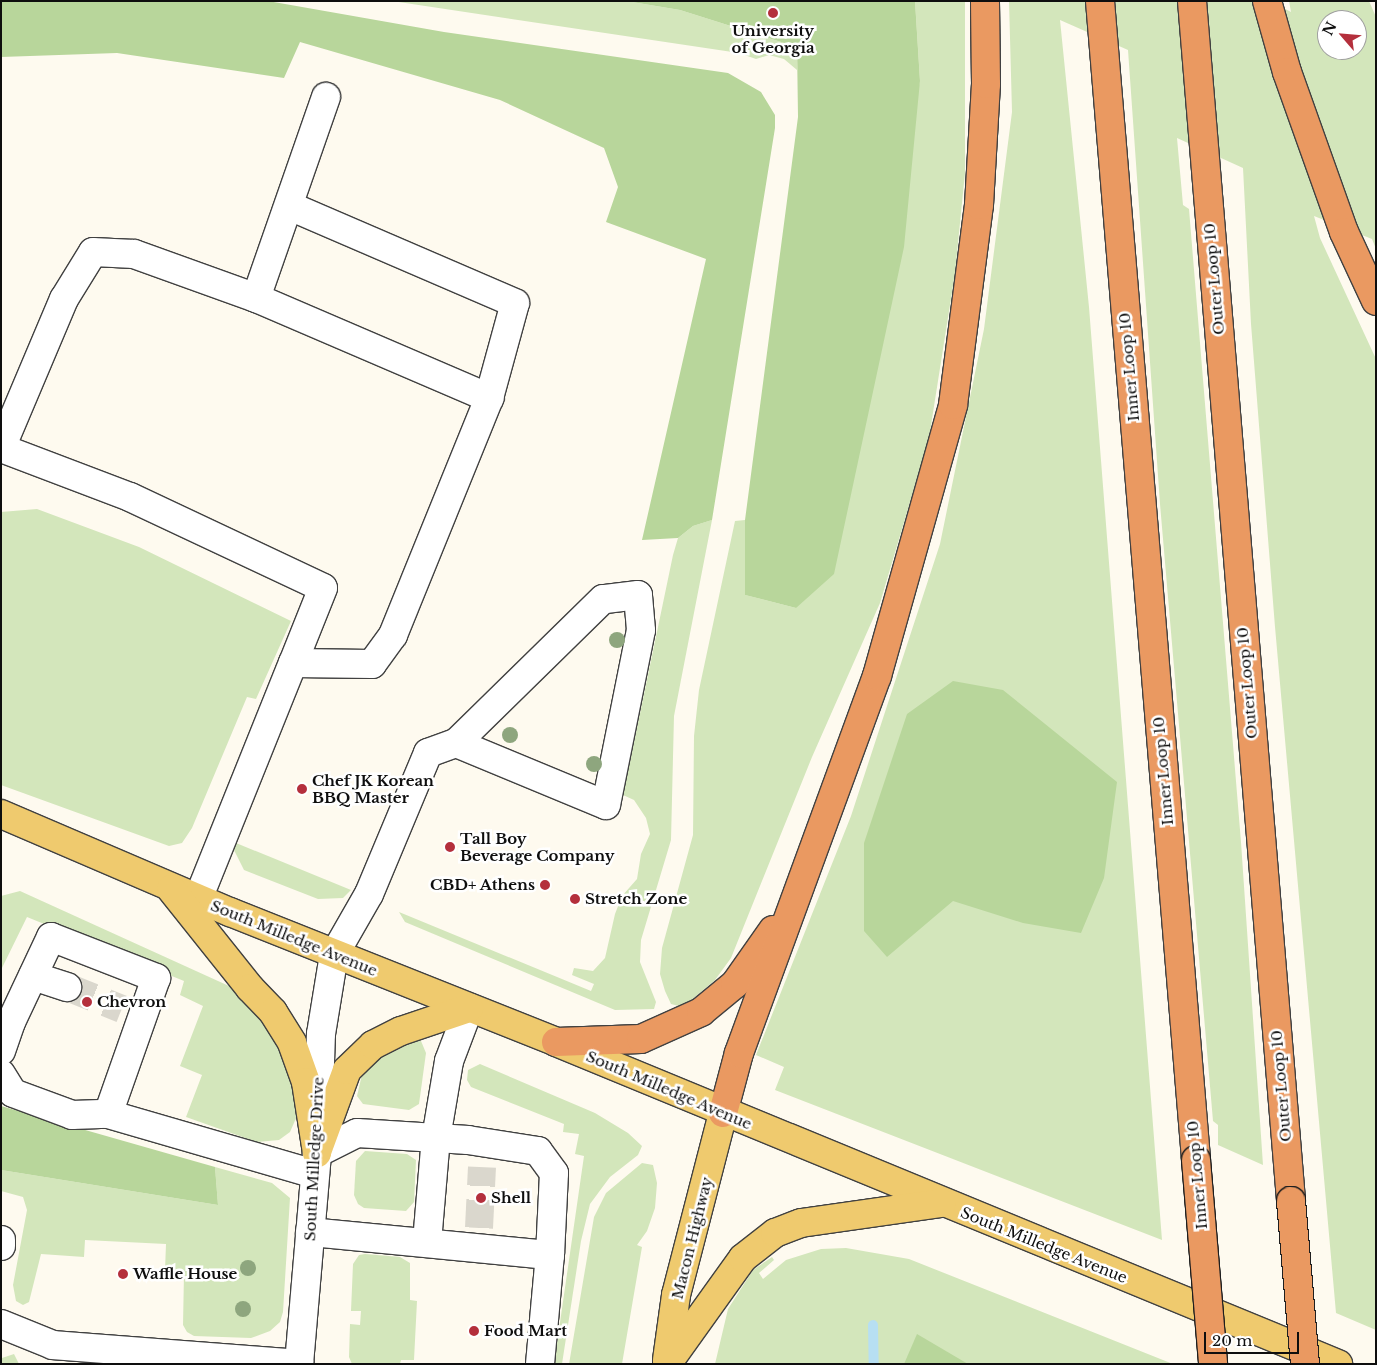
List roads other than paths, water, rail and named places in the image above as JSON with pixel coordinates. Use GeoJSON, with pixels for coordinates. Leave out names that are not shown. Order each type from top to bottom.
{"type":"FeatureCollection","features":[{"type":"Feature","properties":{"kind":"highway"},"geometry":{"type":"LineString","coordinates":[[723,1113],[739,1053],[877,676],[953,405],[980,205],[986,84],[985,1]]}},
{"type":"Feature","properties":{"kind":"highway","name":"Inner Loop 10"},"geometry":{"type":"LineString","coordinates":[[1100,1],[1213,1364]]}},
{"type":"Feature","properties":{"kind":"highway","name":"Outer Loop 10"},"geometry":{"type":"LineString","coordinates":[[1192,1],[1305,1364]]}},
{"type":"Feature","properties":{"kind":"highway"},"geometry":{"type":"LineString","coordinates":[[1266,1],[1287,72],[1344,232],[1376,301]]}},
{"type":"Feature","properties":{"kind":"highway"},"geometry":{"type":"LineString","coordinates":[[556,1042],[641,1039],[701,1012],[736,984],[794,900]]}},
{"type":"Feature","properties":{"kind":"main road","name":"South Milledge Avenue"},"geometry":{"type":"LineString","coordinates":[[2,817],[334,955],[556,1042],[723,1113],[1338,1364]]}},
{"type":"Feature","properties":{"kind":"main road"},"geometry":{"type":"LineString","coordinates":[[168,886],[250,988],[273,1012],[292,1043],[306,1082],[316,1164]]}},
{"type":"Feature","properties":{"kind":"main road"},"geometry":{"type":"LineString","coordinates":[[316,1164],[347,1070],[373,1045],[401,1031],[468,1008]]}},
{"type":"Feature","properties":{"kind":"main road","name":"Macon Highway"},"geometry":{"type":"LineString","coordinates":[[667,1364],[676,1295],[723,1113]]}},
{"type":"Feature","properties":{"kind":"main road"},"geometry":{"type":"LineString","coordinates":[[667,1364],[743,1258],[774,1233],[801,1224],[942,1203]]}},
{"type":"Feature","properties":{"kind":"street"},"geometry":{"type":"LineString","coordinates":[[256,298],[290,206],[326,97]]}},
{"type":"Feature","properties":{"kind":"street"},"geometry":{"type":"LineString","coordinates":[[290,206],[515,303],[489,398],[393,635],[372,664],[293,663]]}},
{"type":"Feature","properties":{"kind":"street"},"geometry":{"type":"LineString","coordinates":[[198,899],[323,588],[130,497],[1,448],[64,299],[93,252],[134,254],[256,298],[489,398]]}},
{"type":"Feature","properties":{"kind":"street"},"geometry":{"type":"LineString","coordinates":[[334,955],[370,894],[428,753],[456,743],[604,599],[638,595],[641,630],[606,805],[456,743]]}},
{"type":"Feature","properties":{"kind":"street"},"geometry":{"type":"LineString","coordinates":[[1,1051],[6,1020],[33,976],[51,937],[156,978],[133,1013],[108,1114]]}},
{"type":"Feature","properties":{"kind":"street","name":"South Milledge Drive"},"geometry":{"type":"LineString","coordinates":[[299,1364],[316,1164],[321,1034],[334,955]]}},
{"type":"Feature","properties":{"kind":"street"},"geometry":{"type":"LineString","coordinates":[[33,976],[67,987]]}},
{"type":"Feature","properties":{"kind":"street"},"geometry":{"type":"LineString","coordinates":[[428,1242],[436,1138],[449,1061],[468,1008]]}},
{"type":"Feature","properties":{"kind":"street"},"geometry":{"type":"LineString","coordinates":[[1,1074],[13,1093],[72,1115],[108,1114],[316,1164],[357,1133],[436,1138],[484,1155],[538,1151],[554,1173],[550,1255],[540,1364]]}},
{"type":"Feature","properties":{"kind":"street"},"geometry":{"type":"LineString","coordinates":[[310,1232],[428,1242],[479,1237],[550,1255]]}},
{"type":"Feature","properties":{"kind":"street"},"geometry":{"type":"LineString","coordinates":[[1,1240],[1,1246]]}},
{"type":"Feature","properties":{"kind":"street"},"geometry":{"type":"LineString","coordinates":[[1,1324],[53,1345],[299,1364]]}},
{"type":"Feature","properties":{"kind":"waterway"},"geometry":{"type":"LineString","coordinates":[[873,1325],[874,1364]]}},
{"type":"Feature","properties":{"kind":"tunnel"},"geometry":{"type":"LineString","coordinates":[[67,987],[122,1009]]}},
{"type":"Feature","properties":{"kind":"tunnel"},"geometry":{"type":"LineString","coordinates":[[479,1228],[482,1167]]}},
{"type":"Feature","properties":{"kind":"place","name":"University of Georgia"},"geometry":{"type":"Point","coordinates":[773,13]}},
{"type":"Feature","properties":{"kind":"place","name":"Chef JK Korean BBQ Master"},"geometry":{"type":"Point","coordinates":[302,789]}},
{"type":"Feature","properties":{"kind":"place","name":"Tall Boy Beverage Company"},"geometry":{"type":"Point","coordinates":[450,847]}},
{"type":"Feature","properties":{"kind":"place","name":"CBD+ Athens"},"geometry":{"type":"Point","coordinates":[545,885]}},
{"type":"Feature","properties":{"kind":"place","name":"Stretch Zone"},"geometry":{"type":"Point","coordinates":[575,899]}},
{"type":"Feature","properties":{"kind":"place","name":"Chevron"},"geometry":{"type":"Point","coordinates":[87,1002]}},
{"type":"Feature","properties":{"kind":"place","name":"Shell"},"geometry":{"type":"Point","coordinates":[481,1198]}},
{"type":"Feature","properties":{"kind":"place","name":"Waffle House"},"geometry":{"type":"Point","coordinates":[123,1274]}},
{"type":"Feature","properties":{"kind":"place","name":"Food Mart"},"geometry":{"type":"Point","coordinates":[474,1331]}}]}
